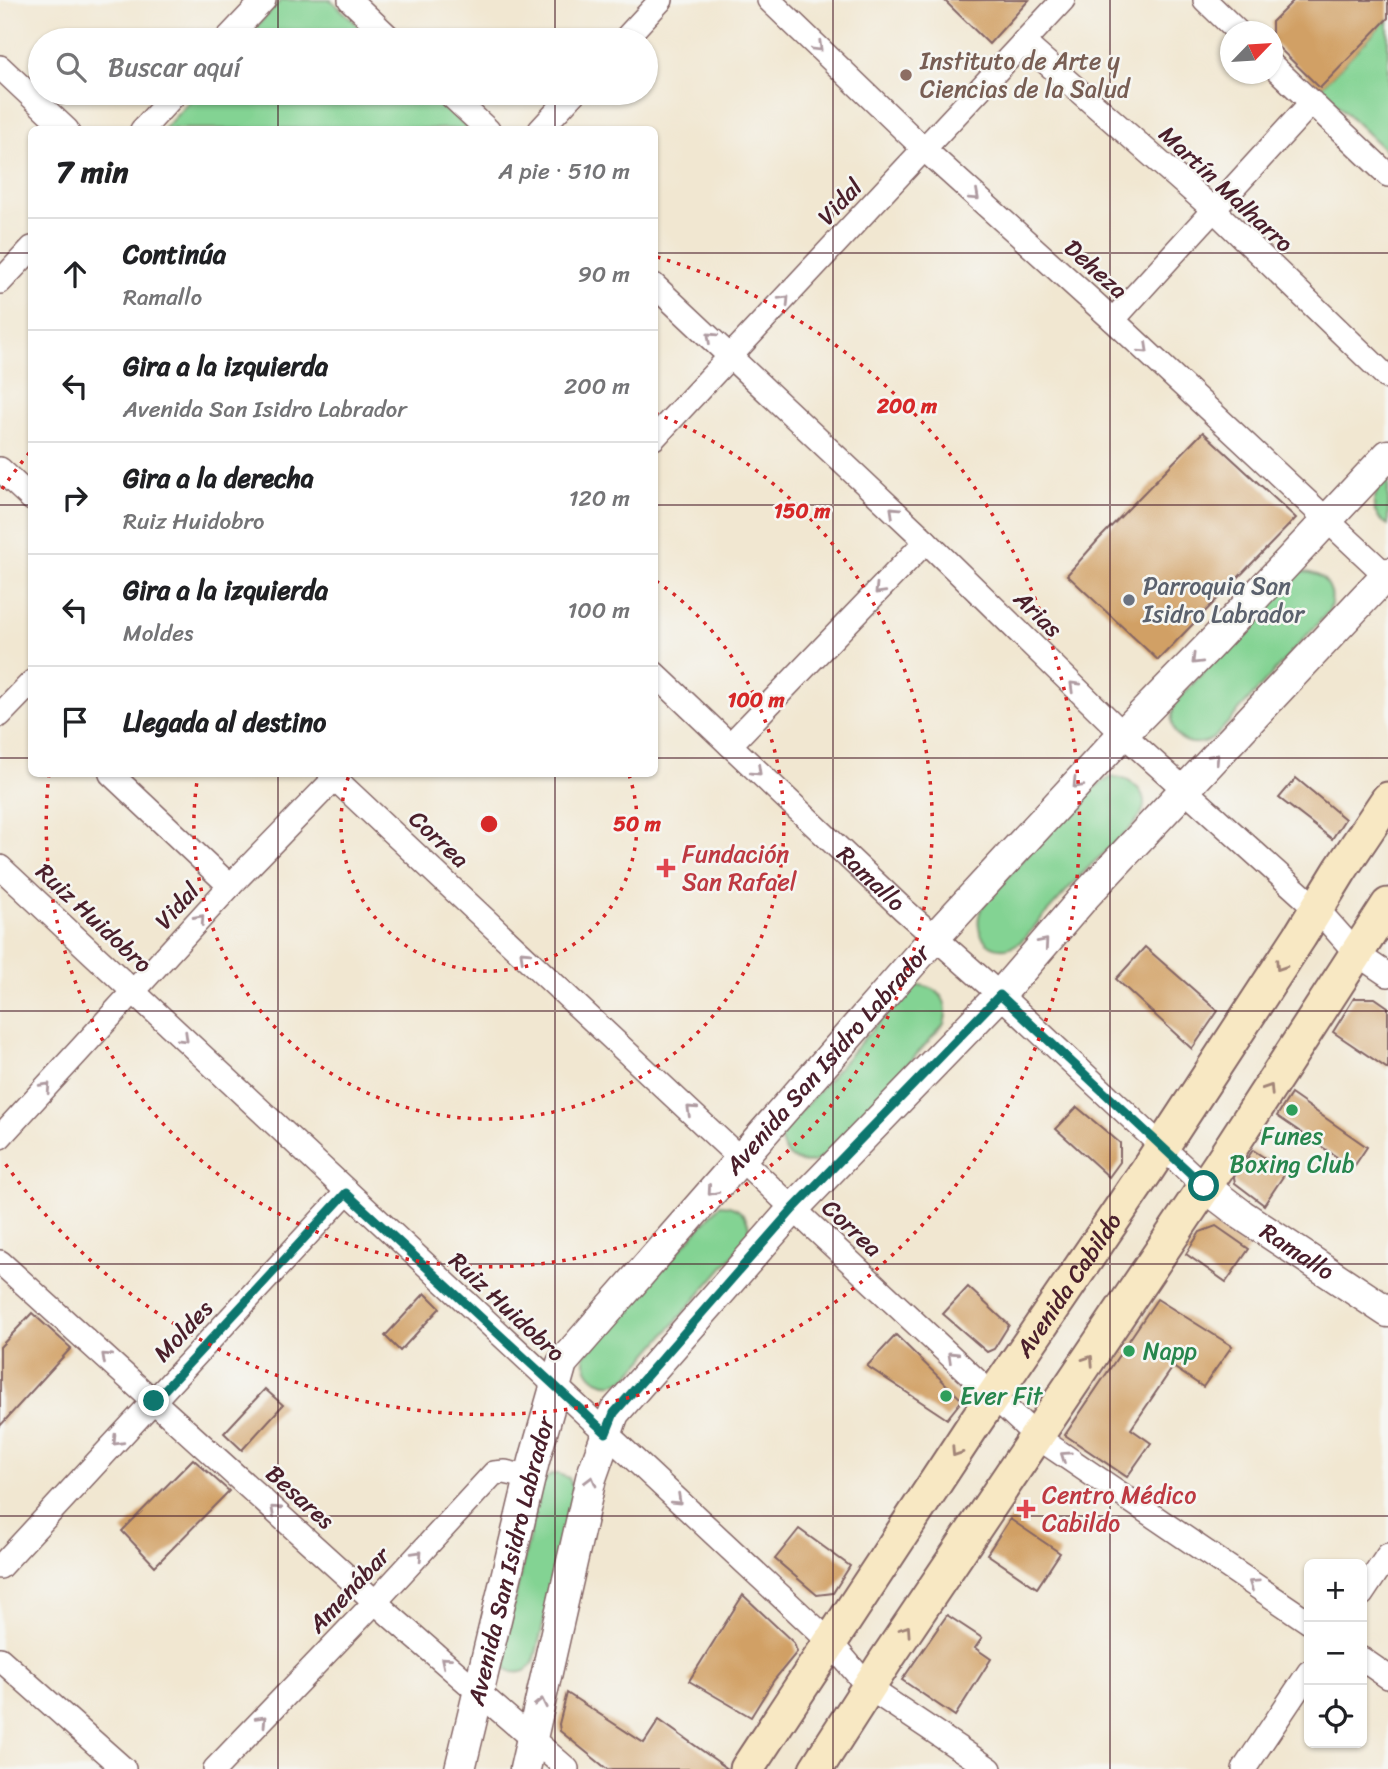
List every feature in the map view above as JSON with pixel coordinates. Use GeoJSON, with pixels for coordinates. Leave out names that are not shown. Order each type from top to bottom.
{"type":"FeatureCollection","features":[{"type":"Feature","properties":{"kind":"main road","name":"Avenida Cabildo"},"geometry":{"type":"LineString","coordinates":[[816,1769],[1037,1437],[1183,1167],[1317,909],[1388,799]]}},
{"type":"Feature","properties":{"kind":"main road","name":"Avenida Cabildo"},"geometry":{"type":"LineString","coordinates":[[747,1769],[994,1396],[1357,954],[1388,905]]}},
{"type":"Feature","properties":{"kind":"street"},"geometry":{"type":"LineString","coordinates":[[237,28],[264,0]]}},
{"type":"Feature","properties":{"kind":"street"},"geometry":{"type":"LineString","coordinates":[[350,0],[379,28]]}},
{"type":"Feature","properties":{"kind":"street"},"geometry":{"type":"LineString","coordinates":[[635,28],[661,0]]}},
{"type":"Feature","properties":{"kind":"street","name":"Deheza"},"geometry":{"type":"LineString","coordinates":[[768,0],[925,150],[1113,320],[1387,575]]}},
{"type":"Feature","properties":{"kind":"street","name":"Vidal"},"geometry":{"type":"LineString","coordinates":[[658,434],[1063,0]]}},
{"type":"Feature","properties":{"kind":"street"},"geometry":{"type":"LineString","coordinates":[[1205,0],[1227,21]]}},
{"type":"Feature","properties":{"kind":"street","name":"Martín Malharro"},"geometry":{"type":"LineString","coordinates":[[1023,42],[1214,210],[1388,378]]}},
{"type":"Feature","properties":{"kind":"street"},"geometry":{"type":"LineString","coordinates":[[0,67],[28,93]]}},
{"type":"Feature","properties":{"kind":"street"},"geometry":{"type":"LineString","coordinates":[[1283,75],[1388,174]]}},
{"type":"Feature","properties":{"kind":"street"},"geometry":{"type":"LineString","coordinates":[[1113,320],[1312,103]]}},
{"type":"Feature","properties":{"kind":"street"},"geometry":{"type":"LineString","coordinates":[[40,105],[63,126]]}},
{"type":"Feature","properties":{"kind":"street"},"geometry":{"type":"LineString","coordinates":[[146,126],[165,105]]}},
{"type":"Feature","properties":{"kind":"street"},"geometry":{"type":"LineString","coordinates":[[461,105],[484,126]]}},
{"type":"Feature","properties":{"kind":"street"},"geometry":{"type":"LineString","coordinates":[[544,126],[564,105]]}},
{"type":"Feature","properties":{"kind":"street"},"geometry":{"type":"LineString","coordinates":[[0,282],[28,252]]}},
{"type":"Feature","properties":{"kind":"street","name":"Arias"},"geometry":{"type":"LineString","coordinates":[[658,289],[926,541],[1123,734],[1317,909],[1357,954],[1388,975]]}},
{"type":"Feature","properties":{"kind":"street","name":"Avenida San Isidro Labrador"},"geometry":{"type":"LineString","coordinates":[[460,1769],[562,1363],[935,937],[1388,455]]}},
{"type":"Feature","properties":{"kind":"street"},"geometry":{"type":"LineString","coordinates":[[0,469],[28,495]]}},
{"type":"Feature","properties":{"kind":"street"},"geometry":{"type":"LineString","coordinates":[[730,745],[926,541]]}},
{"type":"Feature","properties":{"kind":"street"},"geometry":{"type":"LineString","coordinates":[[525,1769],[592,1478],[614,1413],[793,1209],[1000,995],[1086,895],[1387,575]]}},
{"type":"Feature","properties":{"kind":"street","name":"Ramallo"},"geometry":{"type":"LineString","coordinates":[[658,677],[1183,1167],[1242,1215],[1388,1312]]}},
{"type":"Feature","properties":{"kind":"street"},"geometry":{"type":"LineString","coordinates":[[0,715],[28,691]]}},
{"type":"Feature","properties":{"kind":"street"},"geometry":{"type":"LineString","coordinates":[[114,777],[230,886]]}},
{"type":"Feature","properties":{"kind":"street","name":"Vidal"},"geometry":{"type":"LineString","coordinates":[[0,1137],[332,777]]}},
{"type":"Feature","properties":{"kind":"street","name":"Correa"},"geometry":{"type":"LineString","coordinates":[[336,777],[1037,1437],[1304,1619]]}},
{"type":"Feature","properties":{"kind":"street","name":"Ruiz Huidobro"},"geometry":{"type":"LineString","coordinates":[[0,867],[346,1193],[831,1643],[869,1688],[990,1769]]}},
{"type":"Feature","properties":{"kind":"street","name":"Moldes"},"geometry":{"type":"LineString","coordinates":[[0,1567],[346,1193]]}},
{"type":"Feature","properties":{"kind":"street","name":"Besares"},"geometry":{"type":"LineString","coordinates":[[0,1262],[376,1601],[568,1769]]}},
{"type":"Feature","properties":{"kind":"street","name":"Amenábar"},"geometry":{"type":"LineString","coordinates":[[215,1769],[494,1473],[505,1472],[531,1478]]}},
{"type":"Feature","properties":{"kind":"street"},"geometry":{"type":"LineString","coordinates":[[1367,1586],[1388,1555]]}},
{"type":"Feature","properties":{"kind":"street"},"geometry":{"type":"LineString","coordinates":[[0,1658],[124,1769]]}},
{"type":"Feature","properties":{"kind":"street"},"geometry":{"type":"LineString","coordinates":[[1367,1662],[1388,1677]]}},
{"type":"Feature","properties":{"kind":"street"},"geometry":{"type":"LineString","coordinates":[[1244,1769],[1304,1679]]}},
{"type":"Feature","properties":{"kind":"green space"},"geometry":{"type":"Polygon","coordinates":[[[281,0],[331,0],[361,28],[255,28],[281,0]]]}},
{"type":"Feature","properties":{"kind":"green space"},"geometry":{"type":"Polygon","coordinates":[[[1388,18],[1388,153],[1320,88],[1388,18]]]}},
{"type":"Feature","properties":{"kind":"green space"},"geometry":{"type":"Polygon","coordinates":[[[186,105],[442,105],[466,126],[167,126],[186,105]]]}},
{"type":"Feature","properties":{"kind":"green space"},"geometry":{"type":"Polygon","coordinates":[[[1388,474],[1388,525],[1376,514],[1374,501],[1388,474]]]}},
{"type":"Feature","properties":{"kind":"green space"},"geometry":{"type":"Polygon","coordinates":[[[1302,572],[1317,575],[1327,584],[1331,596],[1329,611],[1215,737],[1194,743],[1178,736],[1172,721],[1178,700],[1272,596],[1294,575],[1302,572]]]}},
{"type":"Feature","properties":{"kind":"green space"},"geometry":{"type":"Polygon","coordinates":[[[1113,777],[1127,780],[1142,795],[1143,809],[1135,823],[1080,876],[1023,939],[1007,948],[990,945],[984,939],[978,923],[984,904],[1064,815],[1098,785],[1113,777]]]}},
{"type":"Feature","properties":{"kind":"green space"},"geometry":{"type":"Polygon","coordinates":[[[916,985],[931,988],[941,996],[946,1009],[944,1024],[824,1157],[809,1163],[795,1160],[785,1151],[780,1135],[908,988],[916,985]]]}},
{"type":"Feature","properties":{"kind":"green space"},"geometry":{"type":"Polygon","coordinates":[[[720,1205],[733,1207],[742,1213],[748,1223],[750,1236],[628,1377],[605,1383],[593,1377],[584,1356],[720,1205]]]}},
{"type":"Feature","properties":{"kind":"green space"},"geometry":{"type":"Polygon","coordinates":[[[552,1474],[569,1478],[575,1494],[534,1662],[522,1672],[512,1672],[500,1662],[542,1482],[552,1474]]]}},
{"type":"Feature","properties":{"kind":"building"},"geometry":{"type":"Polygon","coordinates":[[[944,0],[1029,0],[989,44],[944,0]]]}},
{"type":"Feature","properties":{"kind":"building"},"geometry":{"type":"Polygon","coordinates":[[[1294,0],[1388,0],[1388,18],[1320,88],[1283,52],[1283,21],[1273,21],[1294,0]]]}},
{"type":"Feature","properties":{"kind":"building"},"geometry":{"type":"Polygon","coordinates":[[[1203,432],[1296,518],[1158,660],[1067,575],[1203,432]]]}},
{"type":"Feature","properties":{"kind":"building"},"geometry":{"type":"Polygon","coordinates":[[[1296,778],[1345,819],[1332,839],[1279,798],[1296,778]]]}},
{"type":"Feature","properties":{"kind":"building"},"geometry":{"type":"Polygon","coordinates":[[[1145,947],[1218,1011],[1192,1049],[1116,979],[1145,947]]]}},
{"type":"Feature","properties":{"kind":"building"},"geometry":{"type":"Polygon","coordinates":[[[1354,998],[1375,998],[1388,1007],[1388,1069],[1333,1032],[1354,998]]]}},
{"type":"Feature","properties":{"kind":"building"},"geometry":{"type":"Polygon","coordinates":[[[1291,1094],[1367,1147],[1353,1168],[1277,1116],[1291,1094]]]}},
{"type":"Feature","properties":{"kind":"building"},"geometry":{"type":"Polygon","coordinates":[[[1077,1107],[1120,1143],[1120,1162],[1109,1177],[1056,1129],[1077,1107]]]}},
{"type":"Feature","properties":{"kind":"building"},"geometry":{"type":"Polygon","coordinates":[[[1253,1150],[1286,1172],[1264,1205],[1235,1183],[1234,1177],[1253,1150]]]}},
{"type":"Feature","properties":{"kind":"building"},"geometry":{"type":"Polygon","coordinates":[[[1216,1226],[1249,1249],[1226,1282],[1186,1254],[1200,1232],[1216,1226]]]}},
{"type":"Feature","properties":{"kind":"building"},"geometry":{"type":"Polygon","coordinates":[[[968,1287],[1009,1325],[994,1349],[987,1352],[943,1314],[968,1287]]]}},
{"type":"Feature","properties":{"kind":"building"},"geometry":{"type":"Polygon","coordinates":[[[425,1293],[440,1308],[400,1351],[385,1336],[425,1293]]]}},
{"type":"Feature","properties":{"kind":"building"},"geometry":{"type":"Polygon","coordinates":[[[1157,1299],[1232,1346],[1203,1387],[1173,1367],[1131,1429],[1151,1443],[1127,1477],[1065,1435],[1157,1299]]]}},
{"type":"Feature","properties":{"kind":"building"},"geometry":{"type":"Polygon","coordinates":[[[32,1313],[71,1348],[0,1426],[0,1347],[32,1313]]]}},
{"type":"Feature","properties":{"kind":"building"},"geometry":{"type":"Polygon","coordinates":[[[896,1335],[962,1400],[947,1419],[867,1366],[896,1335]]]}},
{"type":"Feature","properties":{"kind":"building"},"geometry":{"type":"Polygon","coordinates":[[[265,1389],[283,1405],[242,1450],[224,1433],[265,1389]]]}},
{"type":"Feature","properties":{"kind":"building"},"geometry":{"type":"Polygon","coordinates":[[[193,1459],[229,1491],[155,1566],[122,1531],[193,1459]]]}},
{"type":"Feature","properties":{"kind":"building"},"geometry":{"type":"Polygon","coordinates":[[[1010,1519],[1060,1553],[1037,1588],[987,1554],[1010,1519]]]}},
{"type":"Feature","properties":{"kind":"building"},"geometry":{"type":"Polygon","coordinates":[[[799,1529],[850,1566],[833,1593],[817,1595],[775,1559],[799,1529]]]}},
{"type":"Feature","properties":{"kind":"building"},"geometry":{"type":"Polygon","coordinates":[[[743,1595],[794,1643],[797,1652],[774,1680],[751,1717],[689,1681],[743,1595]]]}},
{"type":"Feature","properties":{"kind":"building"},"geometry":{"type":"Polygon","coordinates":[[[947,1615],[982,1638],[975,1648],[991,1659],[955,1716],[902,1680],[947,1615]]]}},
{"type":"Feature","properties":{"kind":"building"},"geometry":{"type":"Polygon","coordinates":[[[567,1693],[644,1743],[659,1720],[728,1769],[607,1769],[560,1731],[559,1724],[567,1693]]]}},
{"type":"Feature","properties":{"kind":"place","name":"Instituto de Arte y Ciencias de la Salud"},"geometry":{"type":"Point","coordinates":[906,75]}},
{"type":"Feature","properties":{"kind":"place","name":"Parroquia San Isidro Labrador"},"geometry":{"type":"Point","coordinates":[1129,600]}},
{"type":"Feature","properties":{"kind":"place","name":"Fundación San Rafael"},"geometry":{"type":"Point","coordinates":[666,868]}},
{"type":"Feature","properties":{"kind":"place","name":"Funes Boxing Club"},"geometry":{"type":"Point","coordinates":[1292,1110]}},
{"type":"Feature","properties":{"kind":"place","name":"Napp"},"geometry":{"type":"Point","coordinates":[1129,1351]}},
{"type":"Feature","properties":{"kind":"place","name":"Ever Fit"},"geometry":{"type":"Point","coordinates":[946,1396]}},
{"type":"Feature","properties":{"kind":"place","name":"Centro Médico Cabildo"},"geometry":{"type":"Point","coordinates":[1026,1509]}},
{"type":"Feature","properties":{"kind":"route"},"geometry":{"type":"LineString","coordinates":[[154,1401],[346,1193],[606,1433],[614,1413],[703,1309],[793,1209],[1000,995],[1204,1186]]}}]}
